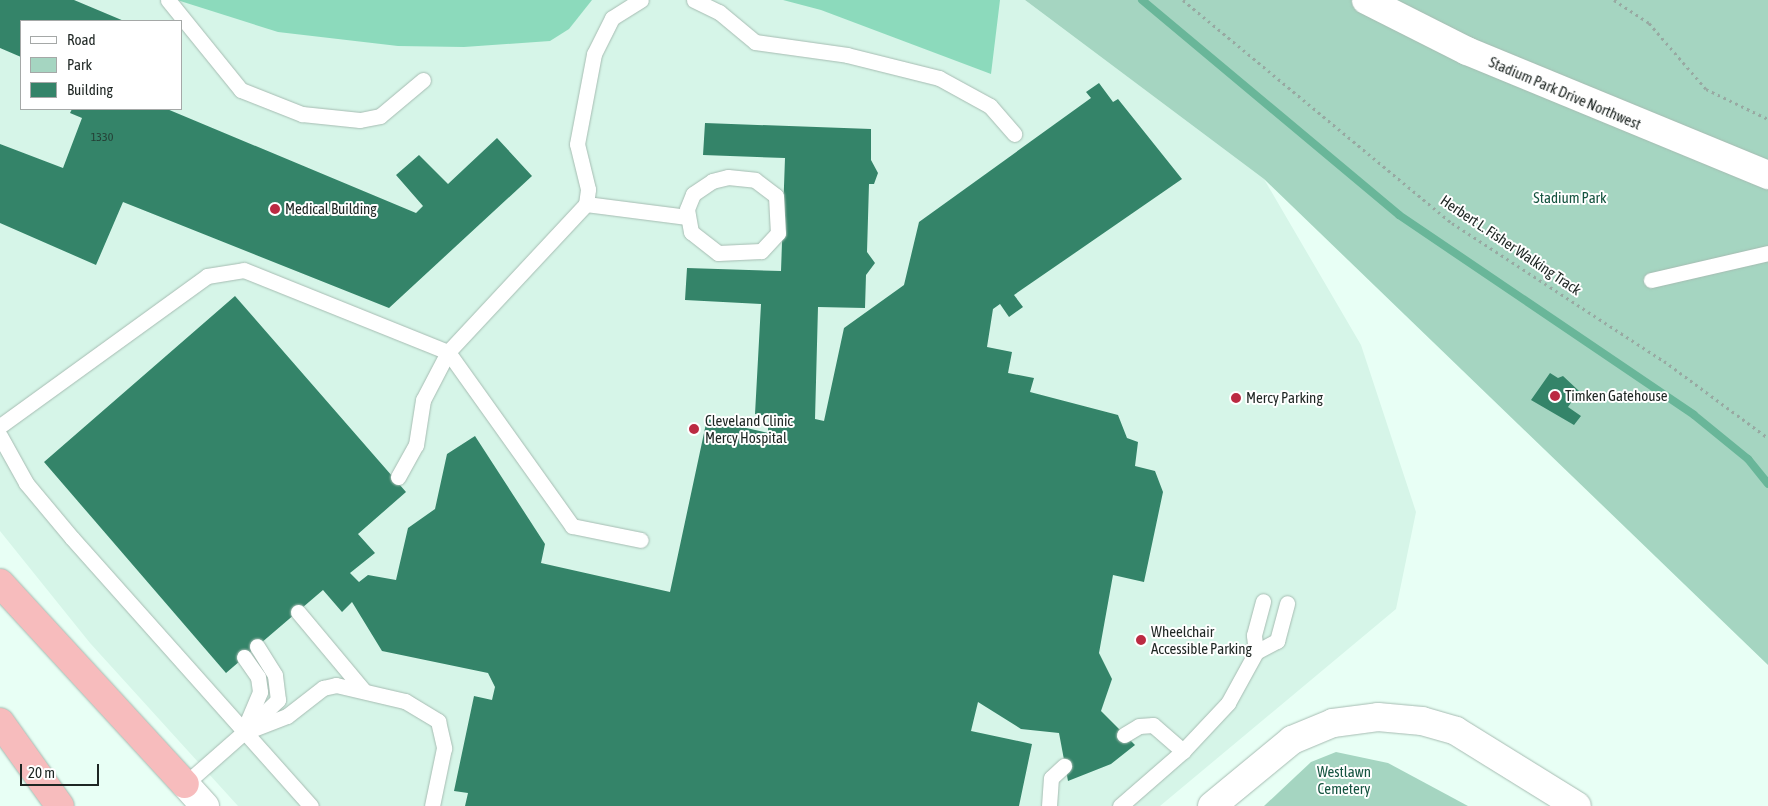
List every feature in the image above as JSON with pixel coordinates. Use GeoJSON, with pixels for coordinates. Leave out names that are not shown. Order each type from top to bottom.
{"type":"FeatureCollection","features":[{"type":"Feature","properties":{"kind":"highway"},"geometry":{"type":"LineString","coordinates":[[0,583],[185,784]]}},
{"type":"Feature","properties":{"kind":"highway"},"geometry":{"type":"LineString","coordinates":[[0,722],[60,806]]}},
{"type":"Feature","properties":{"kind":"main road","name":"Stadium Park Drive Northwest"},"geometry":{"type":"LineString","coordinates":[[1366,0],[1467,51],[1768,176]]}},
{"type":"Feature","properties":{"kind":"main road"},"geometry":{"type":"LineString","coordinates":[[1212,806],[1280,747],[1333,723],[1378,717],[1439,725],[1470,738],[1577,806]]}},
{"type":"Feature","properties":{"kind":"main road"},"geometry":{"type":"LineString","coordinates":[[185,784],[205,806]]}},
{"type":"Feature","properties":{"kind":"lane"},"geometry":{"type":"LineString","coordinates":[[168,0],[241,90],[302,114],[360,120],[380,116],[424,80]]}},
{"type":"Feature","properties":{"kind":"lane"},"geometry":{"type":"LineString","coordinates":[[398,477],[416,445],[423,400],[448,352],[586,204],[588,189],[577,144],[594,54],[612,18],[641,0]]}},
{"type":"Feature","properties":{"kind":"lane"},"geometry":{"type":"LineString","coordinates":[[694,0],[718,12],[756,42],[847,55],[939,78],[990,106],[1014,134]]}},
{"type":"Feature","properties":{"kind":"lane"},"geometry":{"type":"LineString","coordinates":[[737,177],[755,180],[770,190],[780,205],[780,224],[768,247],[735,256],[703,246],[690,232],[687,217],[689,201],[699,188],[712,180],[737,177]]}},
{"type":"Feature","properties":{"kind":"lane"},"geometry":{"type":"LineString","coordinates":[[586,204],[687,217]]}},
{"type":"Feature","properties":{"kind":"lane"},"geometry":{"type":"LineString","coordinates":[[1651,280],[1768,253]]}},
{"type":"Feature","properties":{"kind":"lane"},"geometry":{"type":"LineString","coordinates":[[0,426],[207,276],[244,270],[448,352],[572,526],[641,540]]}},
{"type":"Feature","properties":{"kind":"lane"},"geometry":{"type":"LineString","coordinates":[[0,436],[26,483],[243,733],[311,806]]}},
{"type":"Feature","properties":{"kind":"lane"},"geometry":{"type":"LineString","coordinates":[[1256,652],[1254,635],[1262,602]]}},
{"type":"Feature","properties":{"kind":"lane"},"geometry":{"type":"LineString","coordinates":[[1120,806],[1183,751],[1221,712],[1256,652],[1277,641],[1287,603]]}},
{"type":"Feature","properties":{"kind":"lane"},"geometry":{"type":"LineString","coordinates":[[298,612],[364,691]]}},
{"type":"Feature","properties":{"kind":"lane"},"geometry":{"type":"LineString","coordinates":[[185,784],[278,700],[275,675],[257,646]]}},
{"type":"Feature","properties":{"kind":"lane"},"geometry":{"type":"LineString","coordinates":[[243,733],[260,692],[258,677],[244,657]]}},
{"type":"Feature","properties":{"kind":"lane"},"geometry":{"type":"LineString","coordinates":[[243,733],[287,716],[326,687],[364,691],[413,704],[440,724],[444,748],[432,806]]}},
{"type":"Feature","properties":{"kind":"lane"},"geometry":{"type":"LineString","coordinates":[[1124,735],[1139,726],[1153,725],[1183,751]]}},
{"type":"Feature","properties":{"kind":"lane"},"geometry":{"type":"LineString","coordinates":[[1049,806],[1050,778],[1064,766]]}},
{"type":"Feature","properties":{"kind":"path","name":"Herbert L. Fisher Walking Track"},"geometry":{"type":"LineString","coordinates":[[1183,0],[1452,223],[1664,361],[1768,438]]}},
{"type":"Feature","properties":{"kind":"path"},"geometry":{"type":"LineString","coordinates":[[1614,0],[1649,23],[1706,89],[1768,119]]}},
{"type":"Feature","properties":{"kind":"shaded area","name":"Cleveland Clinic Mercy Hospital"},"geometry":{"type":"Polygon","coordinates":[[[0,0],[1025,0],[1264,179],[1361,345],[1416,512],[1396,609],[1160,806],[238,806],[90,643],[0,531],[0,0]]]}},
{"type":"Feature","properties":{"kind":"green space"},"geometry":{"type":"Polygon","coordinates":[[[177,0],[592,0],[569,29],[550,41],[464,47],[398,46],[278,32],[177,0]]]}},
{"type":"Feature","properties":{"kind":"green space"},"geometry":{"type":"Polygon","coordinates":[[[783,0],[1000,0],[991,74],[821,10],[783,0]]]}},
{"type":"Feature","properties":{"kind":"green space","name":"Stadium Park"},"geometry":{"type":"Polygon","coordinates":[[[1025,0],[1768,0],[1768,665],[1264,179],[1025,0]]]}},
{"type":"Feature","properties":{"kind":"green space","name":"Westlawn Cemetery"},"geometry":{"type":"Polygon","coordinates":[[[1336,752],[1388,763],[1468,806],[1264,806],[1311,762],[1336,752]]]}},
{"type":"Feature","properties":{"kind":"building"},"geometry":{"type":"Polygon","coordinates":[[[0,0],[74,0],[122,20],[20,20],[20,57],[0,48],[0,0]]]}},
{"type":"Feature","properties":{"kind":"building","name":"Cleveland Clinic Mercy Hospital"},"geometry":{"type":"Polygon","coordinates":[[[1099,83],[1113,102],[1118,99],[1182,179],[1014,295],[1023,307],[1009,317],[1000,304],[993,309],[987,347],[1012,352],[1008,373],[1034,378],[1030,392],[1118,415],[1127,438],[1138,442],[1135,466],[1155,471],[1163,492],[1144,582],[1113,575],[1099,653],[1112,679],[1101,711],[1135,745],[1111,764],[1068,781],[1059,733],[1021,729],[978,702],[971,731],[1032,744],[1019,806],[465,806],[468,793],[454,791],[474,696],[492,700],[495,687],[488,673],[382,651],[352,602],[342,612],[323,590],[226,673],[44,462],[235,296],[406,492],[358,534],[375,553],[350,573],[359,582],[368,575],[396,580],[408,528],[435,509],[447,454],[475,436],[545,544],[541,563],[670,592],[707,419],[768,433],[768,416],[755,414],[761,304],[685,300],[687,268],[781,271],[785,158],[703,155],[705,123],[871,129],[871,160],[878,173],[874,184],[869,184],[867,252],[875,263],[866,275],[865,308],[818,307],[815,419],[824,421],[844,328],[904,285],[919,222],[1091,98],[1086,92],[1099,83]]]}},
{"type":"Feature","properties":{"kind":"building","name":"Medical Building"},"geometry":{"type":"Polygon","coordinates":[[[72,110],[169,110],[416,213],[423,206],[396,175],[419,155],[448,184],[497,138],[532,176],[389,308],[123,202],[96,265],[0,223],[0,144],[63,168],[82,118],[70,113],[72,110]]]}},
{"type":"Feature","properties":{"kind":"building","name":"Timken Gatehouse"},"geometry":{"type":"Polygon","coordinates":[[[1550,373],[1558,378],[1563,376],[1579,391],[1568,407],[1581,416],[1574,425],[1531,400],[1550,373]]]}},
{"type":"Feature","properties":{"kind":"waterway"},"geometry":{"type":"LineString","coordinates":[[1142,0],[1399,215],[1694,415],[1748,459],[1768,484]]}},
{"type":"Feature","properties":{"kind":"place","name":"Medical Building"},"geometry":{"type":"Point","coordinates":[275,209]}},
{"type":"Feature","properties":{"kind":"place","name":"Timken Gatehouse"},"geometry":{"type":"Point","coordinates":[1555,396]}},
{"type":"Feature","properties":{"kind":"place","name":"Mercy Parking"},"geometry":{"type":"Point","coordinates":[1236,398]}},
{"type":"Feature","properties":{"kind":"place","name":"Cleveland Clinic Mercy Hospital"},"geometry":{"type":"Point","coordinates":[694,429]}},
{"type":"Feature","properties":{"kind":"place","name":"Wheelchair Accessible Parking"},"geometry":{"type":"Point","coordinates":[1141,640]}}]}
